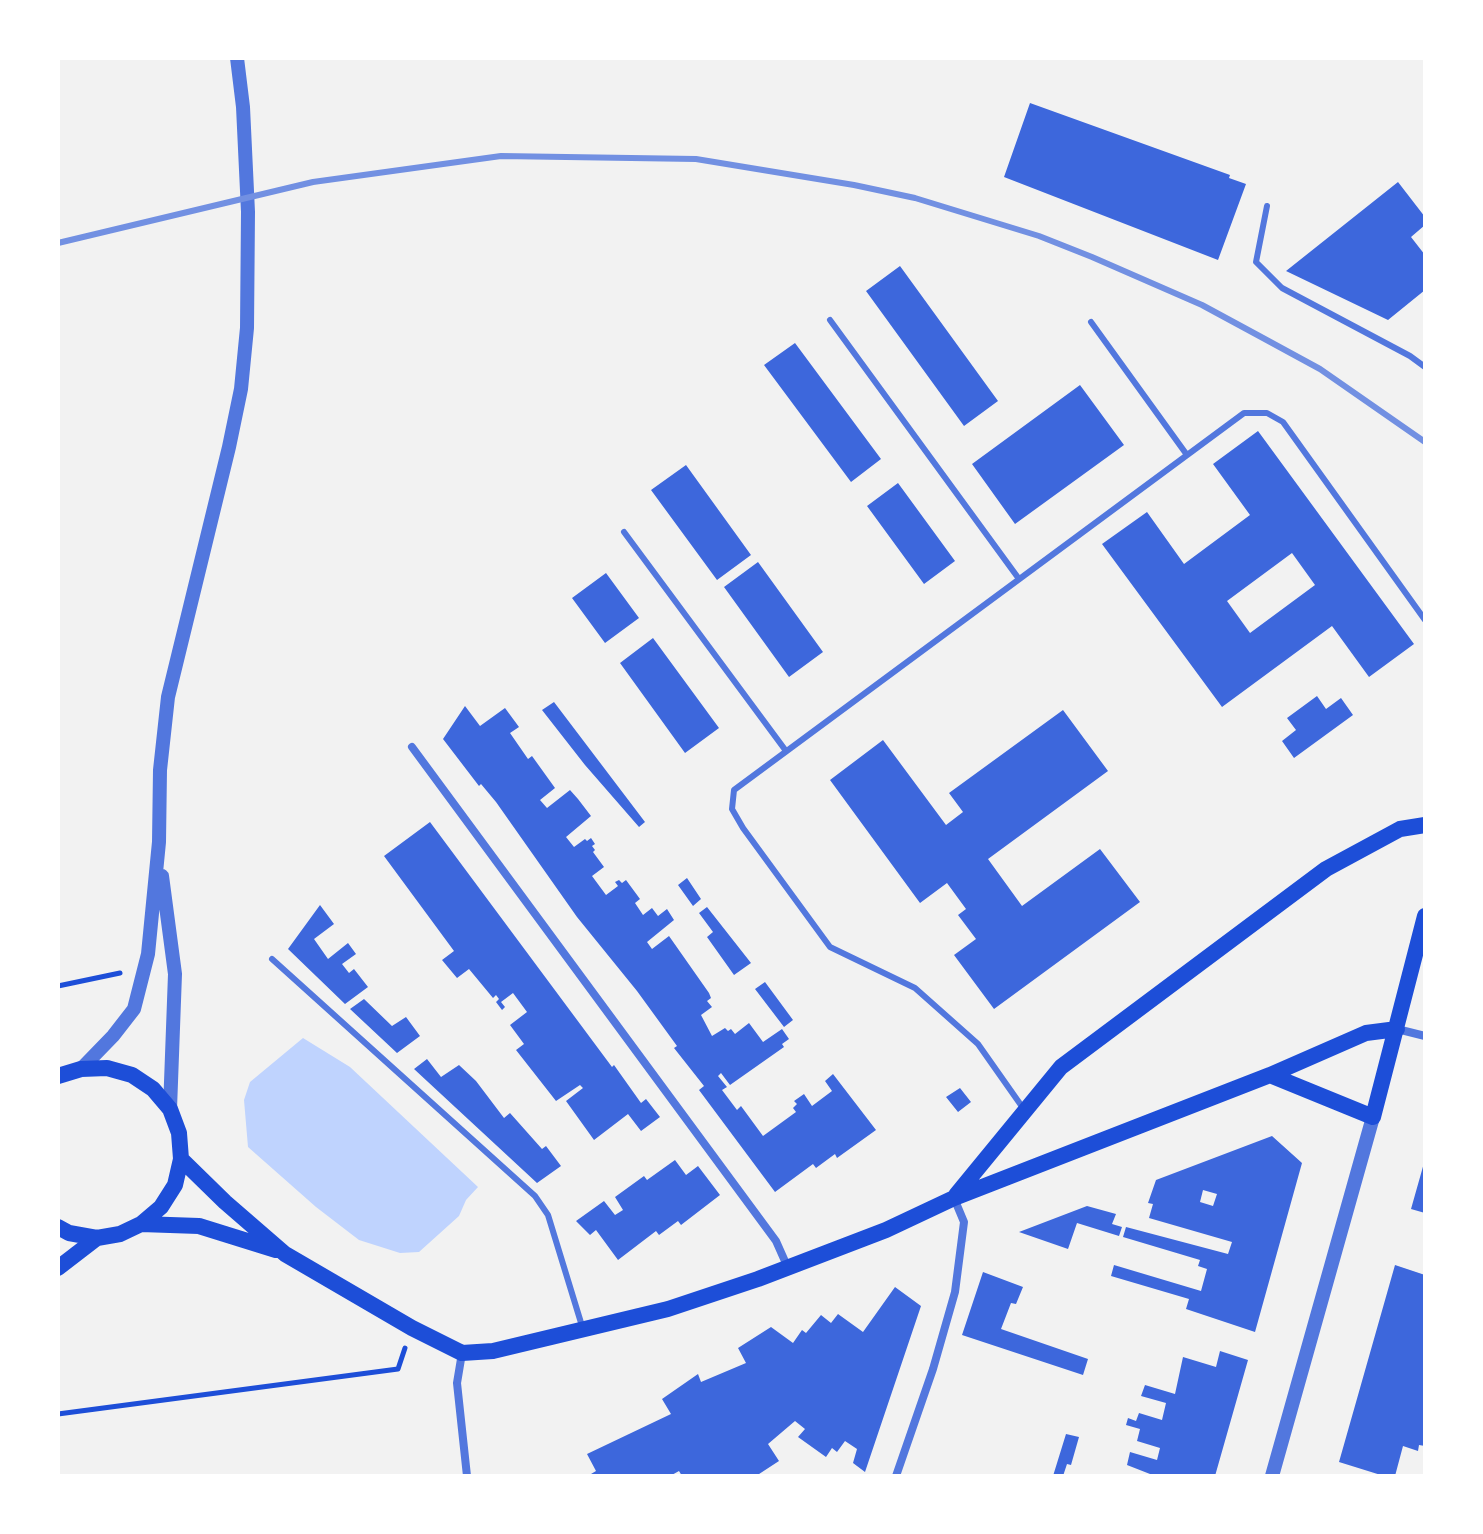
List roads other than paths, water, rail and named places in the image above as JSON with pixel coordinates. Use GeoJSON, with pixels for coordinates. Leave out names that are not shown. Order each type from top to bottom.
{"type":"FeatureCollection","features":[{"type":"Feature","properties":{"kind":"main road"},"geometry":{"type":"LineString","coordinates":[[954,1198],[1061,1067],[1326,869],[1400,829],[1425,825]]}},
{"type":"Feature","properties":{"kind":"main road"},"geometry":{"type":"LineString","coordinates":[[1270,1075],[1373,1117],[1425,916]]}},
{"type":"Feature","properties":{"kind":"main road"},"geometry":{"type":"LineString","coordinates":[[181,1159],[285,1254],[412,1328],[462,1353],[493,1351],[668,1309],[788,1268],[886,1230],[954,1198],[1270,1075],[1366,1033],[1397,1029]]}},
{"type":"Feature","properties":{"kind":"main road"},"geometry":{"type":"LineString","coordinates":[[58,1076],[81,1069],[107,1068],[132,1075],[153,1089],[170,1109],[179,1133],[181,1159],[175,1185],[161,1207],[141,1224],[120,1234],[97,1238],[69,1233],[58,1227]]}},
{"type":"Feature","properties":{"kind":"main road"},"geometry":{"type":"LineString","coordinates":[[141,1224],[199,1226],[285,1254]]}},
{"type":"Feature","properties":{"kind":"main road"},"geometry":{"type":"LineString","coordinates":[[58,1268],[97,1238]]}},
{"type":"Feature","properties":{"kind":"street"},"geometry":{"type":"LineString","coordinates":[[81,1069],[134,1009],[148,954],[168,697],[241,389],[247,328],[248,212],[243,107],[237,58]]}},
{"type":"Feature","properties":{"kind":"street"},"geometry":{"type":"LineString","coordinates":[[412,747],[776,1241],[788,1268]]}},
{"type":"Feature","properties":{"kind":"street"},"geometry":{"type":"LineString","coordinates":[[158,848],[175,974],[170,1109]]}},
{"type":"Feature","properties":{"kind":"street"},"geometry":{"type":"LineString","coordinates":[[1397,1029],[1425,1036]]}},
{"type":"Feature","properties":{"kind":"street"},"geometry":{"type":"LineString","coordinates":[[1272,1476],[1373,1117]]}},
{"type":"Feature","properties":{"kind":"street"},"geometry":{"type":"LineString","coordinates":[[896,1476],[933,1369],[955,1292],[964,1222],[954,1198]]}},
{"type":"Feature","properties":{"kind":"street"},"geometry":{"type":"LineString","coordinates":[[462,1353],[457,1383],[467,1476]]}},
{"type":"Feature","properties":{"kind":"lane"},"geometry":{"type":"LineString","coordinates":[[1267,206],[1256,262],[1282,288],[1425,367]]}},
{"type":"Feature","properties":{"kind":"lane"},"geometry":{"type":"LineString","coordinates":[[830,320],[1019,579]]}},
{"type":"Feature","properties":{"kind":"lane"},"geometry":{"type":"LineString","coordinates":[[1091,322],[1187,455]]}},
{"type":"Feature","properties":{"kind":"lane"},"geometry":{"type":"LineString","coordinates":[[1025,1111],[978,1044],[915,988],[830,947],[743,828],[732,809],[734,790],[1244,413],[1267,413],[1283,422],[1425,620]]}},
{"type":"Feature","properties":{"kind":"lane"},"geometry":{"type":"LineString","coordinates":[[624,532],[786,751]]}},
{"type":"Feature","properties":{"kind":"lane"},"geometry":{"type":"LineString","coordinates":[[272,959],[535,1196],[548,1215],[583,1330]]}},
{"type":"Feature","properties":{"kind":"water"},"geometry":{"type":"Polygon","coordinates":[[[303,1038],[350,1067],[478,1187],[466,1200],[459,1216],[419,1252],[400,1253],[359,1240],[248,1147],[244,1100],[250,1082],[303,1038]]]}},
{"type":"Feature","properties":{"kind":"railway"},"geometry":{"type":"LineString","coordinates":[[58,243],[313,182],[501,156],[696,159],[915,198],[1039,236],[1202,305],[1320,369],[1425,442]]}}]}
